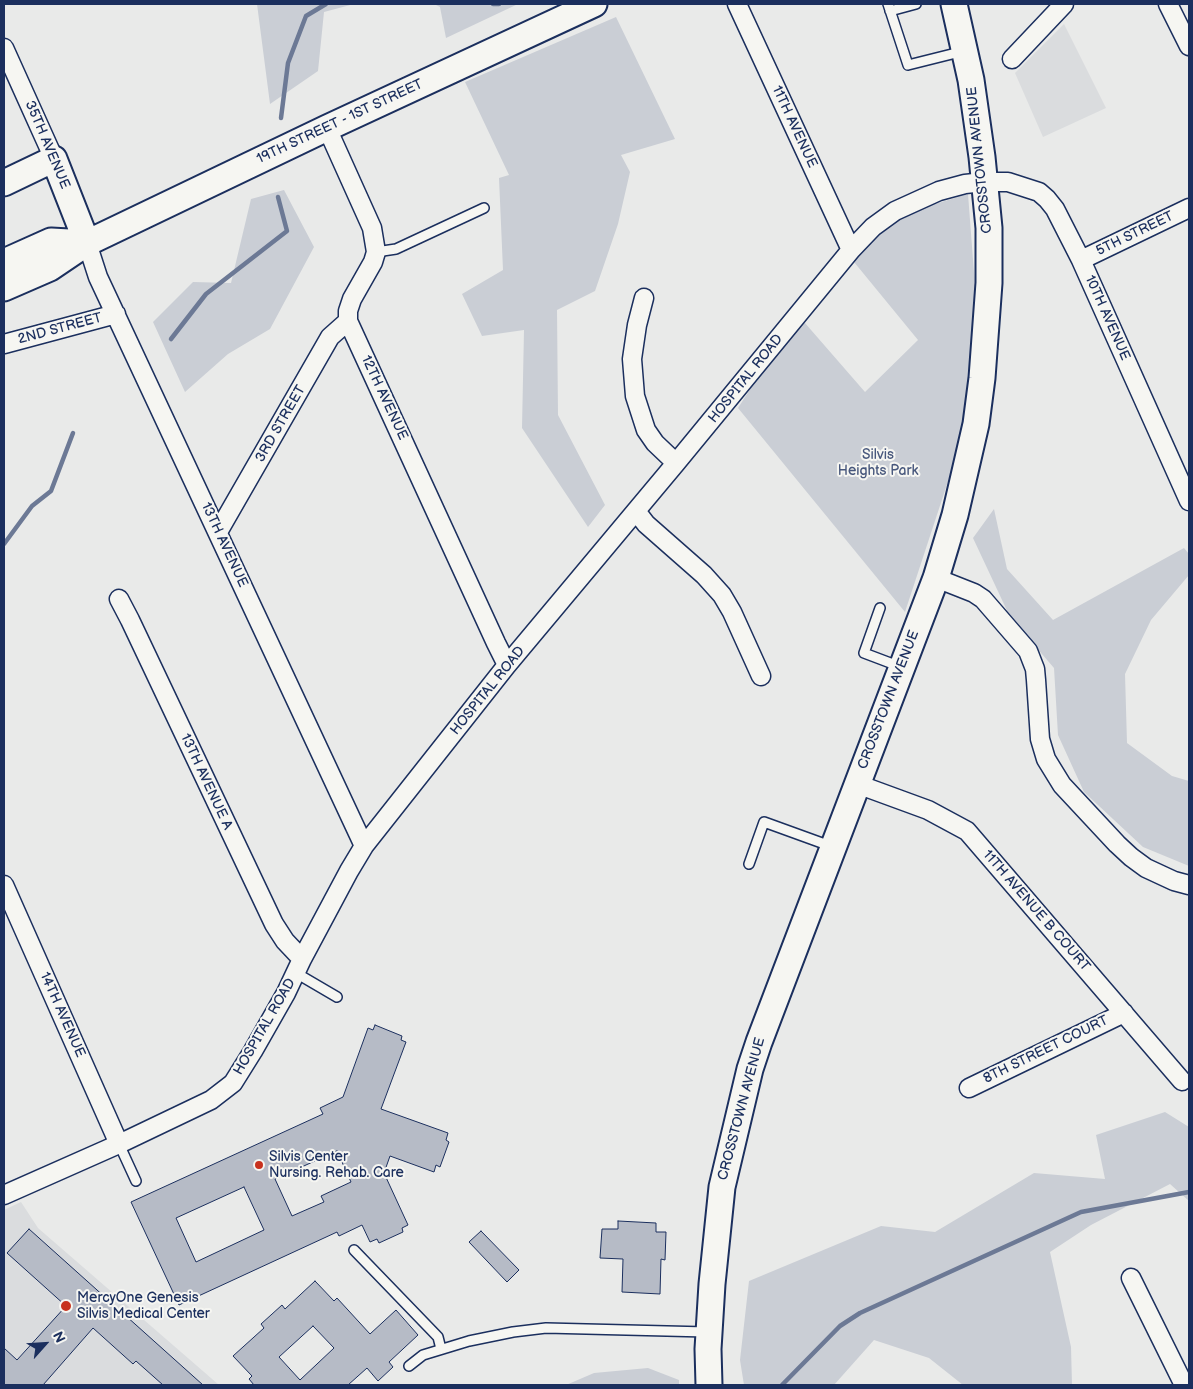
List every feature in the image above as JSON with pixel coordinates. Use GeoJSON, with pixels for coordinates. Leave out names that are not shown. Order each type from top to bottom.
{"type":"FeatureCollection","features":[{"type":"Feature","properties":{"kind":"street","name":"19TH STREET - 1ST STREET"},"geometry":{"type":"LineString","coordinates":[[4,288],[50,268],[87,242],[594,4]]}},
{"type":"Feature","properties":{"kind":"street","name":"11TH AVENUE"},"geometry":{"type":"LineString","coordinates":[[739,4],[851,250]]}},
{"type":"Feature","properties":{"kind":"street","name":"CROSSTOWN AVENUE"},"geometry":{"type":"LineString","coordinates":[[709,1385],[710,1332],[722,1187],[750,1069],[936,578],[955,515],[976,424],[982,378],[989,283],[989,228],[982,157],[971,80],[954,4]]}},
{"type":"Feature","properties":{"kind":"street"},"geometry":{"type":"LineString","coordinates":[[1012,59],[1064,4]]}},
{"type":"Feature","properties":{"kind":"street"},"geometry":{"type":"LineString","coordinates":[[1168,4],[1189,46]]}},
{"type":"Feature","properties":{"kind":"street","name":"35TH AVENUE"},"geometry":{"type":"LineString","coordinates":[[4,48],[54,159],[87,242]]}},
{"type":"Feature","properties":{"kind":"street"},"geometry":{"type":"LineString","coordinates":[[327,128],[372,228],[376,252],[373,262],[352,299],[348,311],[348,320]]}},
{"type":"Feature","properties":{"kind":"street"},"geometry":{"type":"LineString","coordinates":[[4,182],[54,159]]}},
{"type":"Feature","properties":{"kind":"street","name":"HOSPITAL ROAD"},"geometry":{"type":"LineString","coordinates":[[4,1195],[120,1144],[211,1100],[233,1083],[267,1026],[364,846],[507,665],[851,250],[873,227],[895,210],[939,191],[965,184],[984,182]]}},
{"type":"Feature","properties":{"kind":"street","name":"10TH AVENUE"},"geometry":{"type":"LineString","coordinates":[[984,182],[1008,182],[1039,192],[1055,209],[1081,260],[1189,501]]}},
{"type":"Feature","properties":{"kind":"street","name":"5TH STREET"},"geometry":{"type":"LineString","coordinates":[[1081,260],[1189,208]]}},
{"type":"Feature","properties":{"kind":"street"},"geometry":{"type":"LineString","coordinates":[[4,262],[51,241],[87,242]]}},
{"type":"Feature","properties":{"kind":"street","name":"13TH AVENUE"},"geometry":{"type":"LineString","coordinates":[[87,242],[98,277],[364,846]]}},
{"type":"Feature","properties":{"kind":"street"},"geometry":{"type":"LineString","coordinates":[[644,298],[637,325],[632,359],[635,396],[646,430],[676,463]]}},
{"type":"Feature","properties":{"kind":"street","name":"2ND STREET"},"geometry":{"type":"LineString","coordinates":[[4,344],[116,314]]}},
{"type":"Feature","properties":{"kind":"street","name":"3RD STREET"},"geometry":{"type":"LineString","coordinates":[[218,532],[330,337],[348,320]]}},
{"type":"Feature","properties":{"kind":"street","name":"12TH AVENUE"},"geometry":{"type":"LineString","coordinates":[[348,320],[507,665]]}},
{"type":"Feature","properties":{"kind":"street"},"geometry":{"type":"LineString","coordinates":[[636,511],[646,524],[704,575],[722,595],[732,612],[761,676]]}},
{"type":"Feature","properties":{"kind":"street"},"geometry":{"type":"LineString","coordinates":[[936,578],[974,592],[1028,651],[1036,680],[1040,739],[1053,772],[1062,785],[1131,857],[1146,868],[1174,882],[1189,885]]}},
{"type":"Feature","properties":{"kind":"street","name":"13TH AVENUE A"},"geometry":{"type":"LineString","coordinates":[[119,599],[242,859],[274,924],[299,966]]}},
{"type":"Feature","properties":{"kind":"street","name":"11TH AVENUE B COURT"},"geometry":{"type":"LineString","coordinates":[[857,784],[928,810],[967,831],[1182,1081]]}},
{"type":"Feature","properties":{"kind":"street","name":"14TH AVENUE"},"geometry":{"type":"LineString","coordinates":[[4,886],[120,1144]]}},
{"type":"Feature","properties":{"kind":"street","name":"8TH STREET COURT"},"geometry":{"type":"LineString","coordinates":[[969,1088],[1124,1013]]}},
{"type":"Feature","properties":{"kind":"street"},"geometry":{"type":"LineString","coordinates":[[1131,1278],[1184,1385]]}},
{"type":"Feature","properties":{"kind":"lane"},"geometry":{"type":"LineString","coordinates":[[916,4],[889,7],[908,65],[964,51]]}},
{"type":"Feature","properties":{"kind":"lane"},"geometry":{"type":"LineString","coordinates":[[376,252],[396,249],[484,208]]}},
{"type":"Feature","properties":{"kind":"lane"},"geometry":{"type":"LineString","coordinates":[[880,608],[864,653],[902,667]]}},
{"type":"Feature","properties":{"kind":"lane"},"geometry":{"type":"LineString","coordinates":[[749,864],[764,822],[833,847]]}},
{"type":"Feature","properties":{"kind":"lane"},"geometry":{"type":"LineString","coordinates":[[299,966],[338,997]]}},
{"type":"Feature","properties":{"kind":"lane"},"geometry":{"type":"LineString","coordinates":[[120,1144],[136,1181]]}},
{"type":"Feature","properties":{"kind":"lane"},"geometry":{"type":"LineString","coordinates":[[354,1250],[438,1337],[441,1349]]}},
{"type":"Feature","properties":{"kind":"lane"},"geometry":{"type":"LineString","coordinates":[[409,1366],[423,1355],[469,1341],[513,1332],[546,1328],[710,1332]]}},
{"type":"Feature","properties":{"kind":"shaded area"},"geometry":{"type":"Polygon","coordinates":[[[1064,24],[1106,108],[1043,137],[1015,73],[1064,24]]]}},
{"type":"Feature","properties":{"kind":"shaded area","name":"MercyOne Genesis Silvis Medical Center"},"geometry":{"type":"Polygon","coordinates":[[[21,1202],[38,1228],[219,1385],[4,1385],[4,1210],[21,1202]]]}},
{"type":"Feature","properties":{"kind":"green space"},"geometry":{"type":"Polygon","coordinates":[[[257,4],[354,4],[324,12],[318,71],[270,104],[257,4]]]}},
{"type":"Feature","properties":{"kind":"green space"},"geometry":{"type":"Polygon","coordinates":[[[434,4],[518,4],[446,38],[440,7],[434,4]]]}},
{"type":"Feature","properties":{"kind":"green space"},"geometry":{"type":"Polygon","coordinates":[[[616,17],[675,139],[621,155],[630,172],[618,224],[595,291],[557,310],[558,415],[605,505],[588,527],[522,428],[524,330],[482,336],[462,294],[503,270],[499,178],[509,175],[465,82],[616,17]]]}},
{"type":"Feature","properties":{"kind":"green space"},"geometry":{"type":"Polygon","coordinates":[[[284,190],[314,247],[270,329],[228,354],[185,392],[153,322],[193,282],[231,283],[251,199],[284,190]]]}},
{"type":"Feature","properties":{"kind":"green space","name":"Silvis Heights Park"},"geometry":{"type":"Polygon","coordinates":[[[968,194],[982,378],[905,612],[738,408],[798,315],[865,392],[918,340],[854,262],[882,220],[968,194]]]}},
{"type":"Feature","properties":{"kind":"green space"},"geometry":{"type":"Polygon","coordinates":[[[994,509],[1007,569],[1053,620],[1184,548],[1189,554],[1189,575],[1151,620],[1125,674],[1127,743],[1172,776],[1189,781],[1189,866],[1143,847],[1084,792],[1058,735],[1054,668],[1010,617],[973,538],[994,509]]]}},
{"type":"Feature","properties":{"kind":"green space"},"geometry":{"type":"Polygon","coordinates":[[[1165,1112],[1189,1127],[1189,1201],[1170,1184],[1091,1225],[1050,1252],[1071,1347],[1072,1385],[963,1385],[929,1358],[874,1340],[834,1385],[744,1385],[740,1360],[749,1281],[881,1226],[935,1232],[1034,1173],[1105,1179],[1096,1135],[1165,1112]]]}},
{"type":"Feature","properties":{"kind":"green space"},"geometry":{"type":"Polygon","coordinates":[[[648,1368],[679,1380],[679,1385],[566,1385],[594,1373],[648,1368]]]}},
{"type":"Feature","properties":{"kind":"building","name":"Silvis Center Nursing. Rehab. Care"},"geometry":{"type":"Polygon","coordinates":[[[375,1025],[402,1036],[401,1040],[406,1042],[381,1109],[448,1133],[446,1140],[449,1142],[440,1167],[436,1165],[434,1172],[390,1156],[384,1173],[408,1225],[402,1228],[403,1232],[379,1243],[377,1239],[370,1242],[362,1225],[339,1236],[337,1232],[179,1305],[131,1202],[323,1114],[320,1108],[343,1097],[368,1028],[373,1030],[375,1025]],[[337,1151],[275,1179],[292,1216],[324,1202],[321,1196],[351,1182],[337,1151]],[[244,1187],[176,1218],[196,1262],[264,1230],[244,1187]]]}},
{"type":"Feature","properties":{"kind":"building"},"geometry":{"type":"Polygon","coordinates":[[[618,1221],[656,1223],[656,1232],[666,1232],[665,1260],[661,1259],[660,1294],[622,1292],[623,1259],[600,1258],[602,1229],[618,1229],[618,1221]]]}},
{"type":"Feature","properties":{"kind":"building"},"geometry":{"type":"Polygon","coordinates":[[[29,1229],[203,1385],[163,1385],[136,1361],[133,1364],[93,1328],[43,1385],[4,1385],[4,1348],[17,1360],[66,1306],[7,1253],[29,1229]]]}},
{"type":"Feature","properties":{"kind":"building"},"geometry":{"type":"Polygon","coordinates":[[[481,1231],[519,1270],[507,1282],[469,1242],[481,1231]]]}},
{"type":"Feature","properties":{"kind":"building"},"geometry":{"type":"Polygon","coordinates":[[[315,1281],[334,1301],[337,1298],[370,1334],[396,1310],[418,1335],[389,1362],[393,1367],[378,1381],[367,1368],[348,1385],[254,1385],[249,1379],[252,1376],[233,1356],[264,1328],[261,1324],[282,1305],[285,1309],[315,1281]],[[313,1326],[279,1357],[300,1380],[334,1348],[313,1326]]]}},
{"type":"Feature","properties":{"kind":"waterway"},"geometry":{"type":"LineString","coordinates":[[281,118],[288,63],[306,16],[326,4]]}},
{"type":"Feature","properties":{"kind":"waterway"},"geometry":{"type":"LineString","coordinates":[[493,4],[499,4]]}},
{"type":"Feature","properties":{"kind":"waterway"},"geometry":{"type":"LineString","coordinates":[[171,339],[206,294],[287,231],[278,197]]}},
{"type":"Feature","properties":{"kind":"waterway"},"geometry":{"type":"LineString","coordinates":[[4,544],[32,506],[51,491],[73,433]]}},
{"type":"Feature","properties":{"kind":"waterway"},"geometry":{"type":"LineString","coordinates":[[782,1385],[840,1326],[860,1313],[1081,1212],[1189,1192]]}},
{"type":"Feature","properties":{"kind":"place","name":"Silvis Center Nursing. Rehab. Care"},"geometry":{"type":"Point","coordinates":[259,1165]}},
{"type":"Feature","properties":{"kind":"place","name":"MercyOne Genesis Silvis Medical Center"},"geometry":{"type":"Point","coordinates":[66,1306]}}]}
